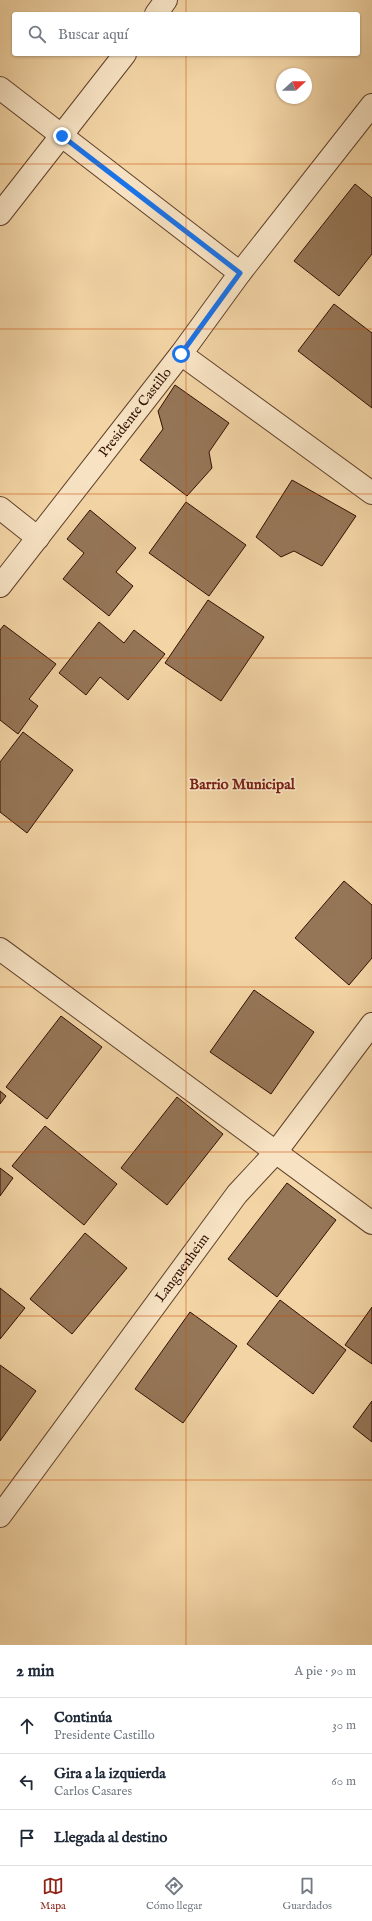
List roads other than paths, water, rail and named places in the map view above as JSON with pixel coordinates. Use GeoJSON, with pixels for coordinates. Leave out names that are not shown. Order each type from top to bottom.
{"type":"FeatureCollection","features":[{"type":"Feature","properties":{"kind":"street"},"geometry":{"type":"LineString","coordinates":[[157,12],[166,0]]}},
{"type":"Feature","properties":{"kind":"street"},"geometry":{"type":"LineString","coordinates":[[0,214],[123,56]]}},
{"type":"Feature","properties":{"kind":"street"},"geometry":{"type":"LineString","coordinates":[[0,88],[240,273]]}},
{"type":"Feature","properties":{"kind":"street","name":"Presidente Castillo"},"geometry":{"type":"LineString","coordinates":[[0,586],[181,354],[240,273],[372,105]]}},
{"type":"Feature","properties":{"kind":"street"},"geometry":{"type":"LineString","coordinates":[[181,354],[372,493]]}},
{"type":"Feature","properties":{"kind":"street"},"geometry":{"type":"LineString","coordinates":[[0,508],[38,538]]}},
{"type":"Feature","properties":{"kind":"street"},"geometry":{"type":"LineString","coordinates":[[0,949],[372,1223]]}},
{"type":"Feature","properties":{"kind":"street","name":"Languenheim"},"geometry":{"type":"LineString","coordinates":[[0,1516],[237,1194],[276,1152],[372,1024]]}},
{"type":"Feature","properties":{"kind":"district","name":"Barrio Municipal"},"geometry":{"type":"Point","coordinates":[242,784]}}]}
